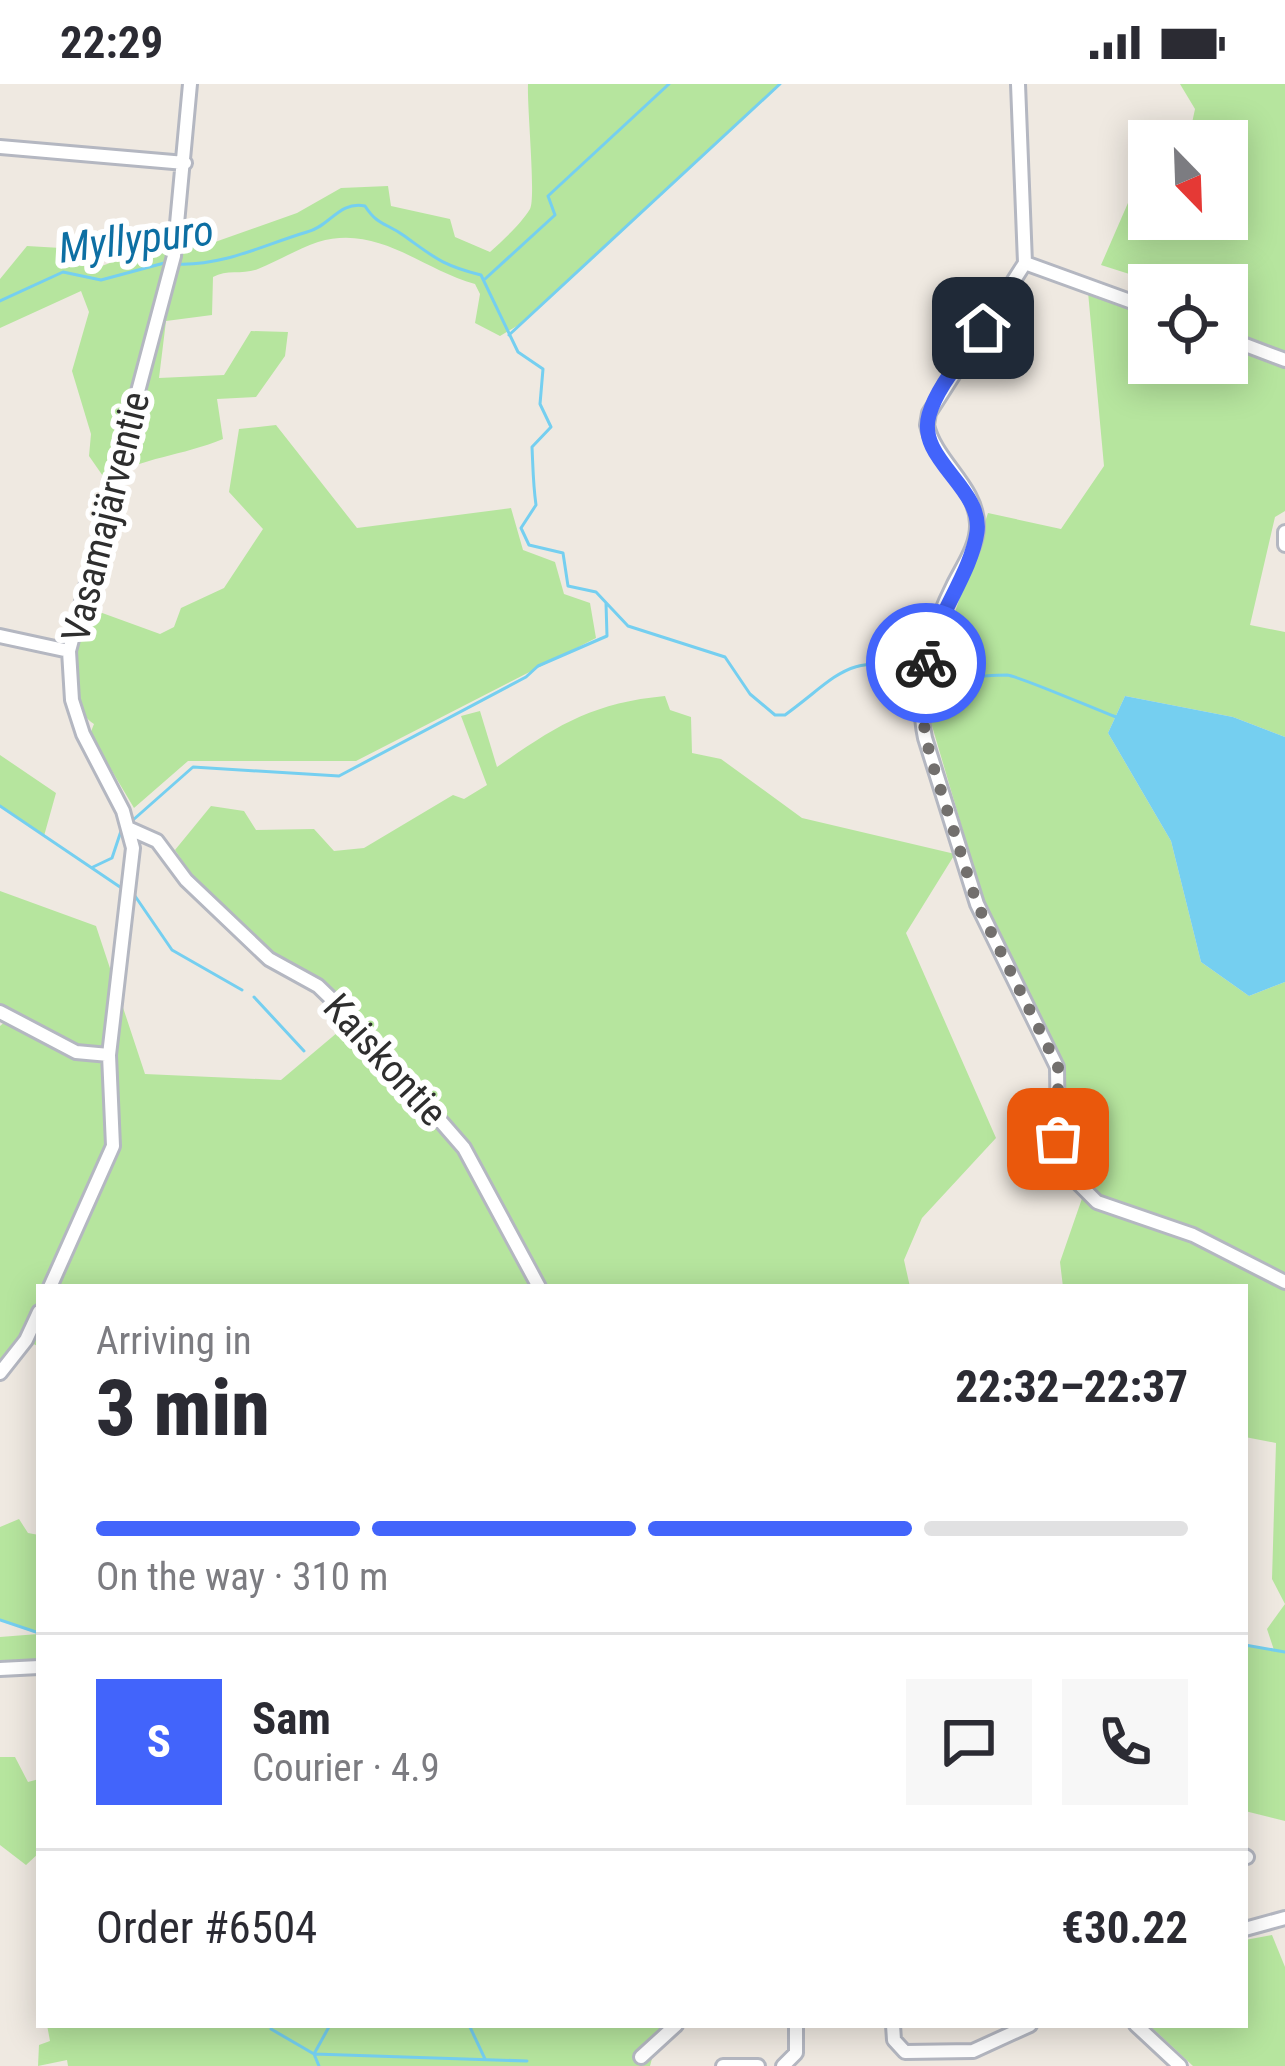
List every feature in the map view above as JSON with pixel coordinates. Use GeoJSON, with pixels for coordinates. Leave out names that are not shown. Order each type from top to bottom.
{"type":"FeatureCollection","features":[{"type":"Feature","properties":{"kind":"street","name":"Vasamajärventie"},"geometry":{"type":"LineString","coordinates":[[51,1284],[113,1147],[109,1054],[128,916],[130,829],[83,734],[72,700],[69,651],[174,256],[190,84]]}},
{"type":"Feature","properties":{"kind":"street"},"geometry":{"type":"LineString","coordinates":[[1018,84],[1025,263],[929,412],[930,439],[978,518],[976,538],[943,606],[926,658],[922,692],[926,738],[977,904],[1058,1067],[1058,1139],[1067,1172],[1096,1202],[1193,1235],[1285,1282]]}},
{"type":"Feature","properties":{"kind":"street"},"geometry":{"type":"LineString","coordinates":[[0,147],[185,164]]}},
{"type":"Feature","properties":{"kind":"street"},"geometry":{"type":"LineString","coordinates":[[1025,263],[1128,300]]}},
{"type":"Feature","properties":{"kind":"street"},"geometry":{"type":"LineString","coordinates":[[1248,346],[1285,360]]}},
{"type":"Feature","properties":{"kind":"street"},"geometry":{"type":"LineString","coordinates":[[1285,532],[1281,538],[1285,545]]}},
{"type":"Feature","properties":{"kind":"street"},"geometry":{"type":"LineString","coordinates":[[0,636],[69,651]]}},
{"type":"Feature","properties":{"kind":"street","name":"Kaiskontie"},"geometry":{"type":"LineString","coordinates":[[130,829],[157,841],[186,880],[269,959],[318,986],[350,1017],[464,1148],[537,1284]]}},
{"type":"Feature","properties":{"kind":"street"},"geometry":{"type":"LineString","coordinates":[[0,1012],[76,1052],[109,1054]]}},
{"type":"Feature","properties":{"kind":"street"},"geometry":{"type":"LineString","coordinates":[[0,1373],[36,1318]]}},
{"type":"Feature","properties":{"kind":"street"},"geometry":{"type":"LineString","coordinates":[[0,1670],[36,1667]]}},
{"type":"Feature","properties":{"kind":"street"},"geometry":{"type":"LineString","coordinates":[[1248,1928],[1285,1918]]}},
{"type":"Feature","properties":{"kind":"street"},"geometry":{"type":"LineString","coordinates":[[641,2057],[673,2028]]}},
{"type":"Feature","properties":{"kind":"street"},"geometry":{"type":"LineString","coordinates":[[783,2066],[796,2053],[796,2028]]}},
{"type":"Feature","properties":{"kind":"street"},"geometry":{"type":"LineString","coordinates":[[893,2028],[894,2041],[905,2052],[961,2052],[1022,2028]]}},
{"type":"Feature","properties":{"kind":"street"},"geometry":{"type":"LineString","coordinates":[[1139,2028],[1180,2066]]}},
{"type":"Feature","properties":{"kind":"street"},"geometry":{"type":"LineString","coordinates":[[723,2066],[758,2066]]}},
{"type":"Feature","properties":{"kind":"green space"},"geometry":{"type":"Polygon","coordinates":[[[528,84],[780,84],[522,323],[500,336],[475,323],[480,294],[475,284],[380,243],[340,238],[318,242],[258,269],[213,277],[212,315],[166,321],[159,378],[224,375],[251,331],[288,332],[285,356],[256,397],[217,399],[223,439],[105,479],[89,456],[91,434],[72,371],[89,312],[81,291],[0,328],[0,279],[27,246],[78,249],[99,267],[195,218],[203,242],[215,242],[297,213],[341,188],[388,186],[391,206],[450,219],[455,237],[490,252],[530,209],[528,84]]]}},
{"type":"Feature","properties":{"kind":"green space"},"geometry":{"type":"Polygon","coordinates":[[[1180,84],[1285,84],[1285,511],[1275,517],[1250,625],[1285,632],[1285,737],[1233,717],[1125,696],[1108,733],[1171,841],[1201,962],[1249,996],[1285,982],[1285,1604],[1272,1579],[1276,1443],[1248,1438],[1248,1284],[1063,1284],[1060,1262],[1087,1184],[1063,1144],[1064,1065],[985,906],[925,702],[988,513],[1061,529],[1104,466],[1088,292],[1128,305],[1128,384],[1248,384],[1248,264],[1128,264],[1128,274],[1101,265],[1128,203],[1128,240],[1248,240],[1248,120],[1193,120],[1195,109],[1180,84]]]}},
{"type":"Feature","properties":{"kind":"green space"},"geometry":{"type":"Polygon","coordinates":[[[276,425],[357,528],[511,508],[523,550],[555,562],[564,594],[590,603],[596,638],[356,761],[188,761],[134,808],[90,734],[94,724],[77,701],[73,670],[83,606],[160,634],[174,627],[181,608],[224,588],[263,529],[229,492],[239,429],[276,425]]]}},
{"type":"Feature","properties":{"kind":"green space"},"geometry":{"type":"Polygon","coordinates":[[[665,696],[670,710],[691,717],[692,753],[721,759],[802,818],[955,854],[906,933],[996,1138],[922,1218],[904,1260],[909,1284],[36,1284],[36,1345],[23,1338],[0,1366],[0,1026],[14,1014],[0,1006],[0,891],[96,926],[145,1074],[281,1080],[357,1016],[329,988],[246,933],[175,850],[211,806],[244,811],[256,830],[314,829],[334,851],[364,848],[453,795],[464,799],[487,785],[461,716],[480,711],[497,767],[575,719],[665,696]]]}},
{"type":"Feature","properties":{"kind":"green space"},"geometry":{"type":"Polygon","coordinates":[[[0,755],[56,793],[44,836],[0,806],[0,755]]]}},
{"type":"Feature","properties":{"kind":"green space"},"geometry":{"type":"Polygon","coordinates":[[[19,1519],[28,1533],[36,1534],[36,1633],[0,1620],[0,1527],[19,1519]]]}},
{"type":"Feature","properties":{"kind":"green space"},"geometry":{"type":"Polygon","coordinates":[[[1285,1604],[1285,1821],[1248,1812],[1248,1646],[1274,1650],[1267,1629],[1285,1604]]]}},
{"type":"Feature","properties":{"kind":"green space"},"geometry":{"type":"Polygon","coordinates":[[[36,1634],[36,1663],[0,1664],[0,1637],[36,1634]]]}},
{"type":"Feature","properties":{"kind":"green space"},"geometry":{"type":"Polygon","coordinates":[[[0,1757],[15,1757],[28,1782],[36,1780],[36,1856],[26,1865],[0,1845],[0,1757]]]}},
{"type":"Feature","properties":{"kind":"green space"},"geometry":{"type":"Polygon","coordinates":[[[1272,1935],[1285,1967],[1285,2066],[1193,2066],[1152,2028],[1248,2028],[1248,1939],[1272,1935]]]}},
{"type":"Feature","properties":{"kind":"green space"},"geometry":{"type":"Polygon","coordinates":[[[48,2028],[660,2028],[650,2066],[68,2066],[67,2060],[38,2066],[39,2045],[50,2041],[48,2028]]]}},
{"type":"Feature","properties":{"kind":"water"},"geometry":{"type":"Polygon","coordinates":[[[1125,696],[1233,717],[1285,737],[1285,982],[1249,996],[1201,962],[1171,841],[1108,733],[1125,696]]]}},
{"type":"Feature","properties":{"kind":"waterway"},"geometry":{"type":"LineString","coordinates":[[485,279],[555,215],[548,196],[669,84]]}},
{"type":"Feature","properties":{"kind":"waterway"},"geometry":{"type":"LineString","coordinates":[[509,335],[780,84]]}},
{"type":"Feature","properties":{"kind":"waterway","name":"Myllypuro"},"geometry":{"type":"LineString","coordinates":[[177,264],[243,254],[315,229],[348,207],[365,206],[378,220],[439,260],[481,275],[518,352],[543,369],[540,404],[551,427],[532,447],[536,505],[521,528],[529,545],[563,553],[568,586],[596,592],[628,626],[725,657],[750,694],[775,715],[785,715],[832,678],[860,666],[922,670]]}},
{"type":"Feature","properties":{"kind":"waterway","name":"Myllypuro"},"geometry":{"type":"LineString","coordinates":[[0,301],[63,272],[101,280],[168,262]]}},
{"type":"Feature","properties":{"kind":"waterway"},"geometry":{"type":"LineString","coordinates":[[133,820],[193,767],[339,776],[526,677],[538,666],[607,636],[606,603]]}},
{"type":"Feature","properties":{"kind":"waterway","name":"Myllypuro"},"geometry":{"type":"LineString","coordinates":[[931,673],[1007,675],[1116,717]]}},
{"type":"Feature","properties":{"kind":"waterway"},"geometry":{"type":"LineString","coordinates":[[0,806],[120,887]]}},
{"type":"Feature","properties":{"kind":"waterway"},"geometry":{"type":"LineString","coordinates":[[93,867],[112,858],[121,831]]}},
{"type":"Feature","properties":{"kind":"waterway"},"geometry":{"type":"LineString","coordinates":[[135,896],[172,950],[242,990]]}},
{"type":"Feature","properties":{"kind":"waterway"},"geometry":{"type":"LineString","coordinates":[[254,997],[304,1051]]}},
{"type":"Feature","properties":{"kind":"waterway"},"geometry":{"type":"LineString","coordinates":[[0,1620],[36,1632]]}},
{"type":"Feature","properties":{"kind":"waterway"},"geometry":{"type":"LineString","coordinates":[[1248,1646],[1285,1652]]}},
{"type":"Feature","properties":{"kind":"waterway"},"geometry":{"type":"LineString","coordinates":[[319,2066],[314,2054],[328,2028]]}},
{"type":"Feature","properties":{"kind":"waterway"},"geometry":{"type":"LineString","coordinates":[[470,2028],[485,2059]]}},
{"type":"Feature","properties":{"kind":"waterway"},"geometry":{"type":"LineString","coordinates":[[271,2029],[314,2054],[527,2061]]}},
{"type":"Feature","properties":{"kind":"way so far"},"geometry":{"type":"LineString","coordinates":[[926,663],[921,710],[930,756],[977,904],[1058,1067],[1058,1139]]}},
{"type":"Feature","properties":{"kind":"route"},"geometry":{"type":"LineString","coordinates":[[926,663],[943,606],[976,538],[978,518],[974,504],[930,439],[929,412],[983,328]]}}]}
